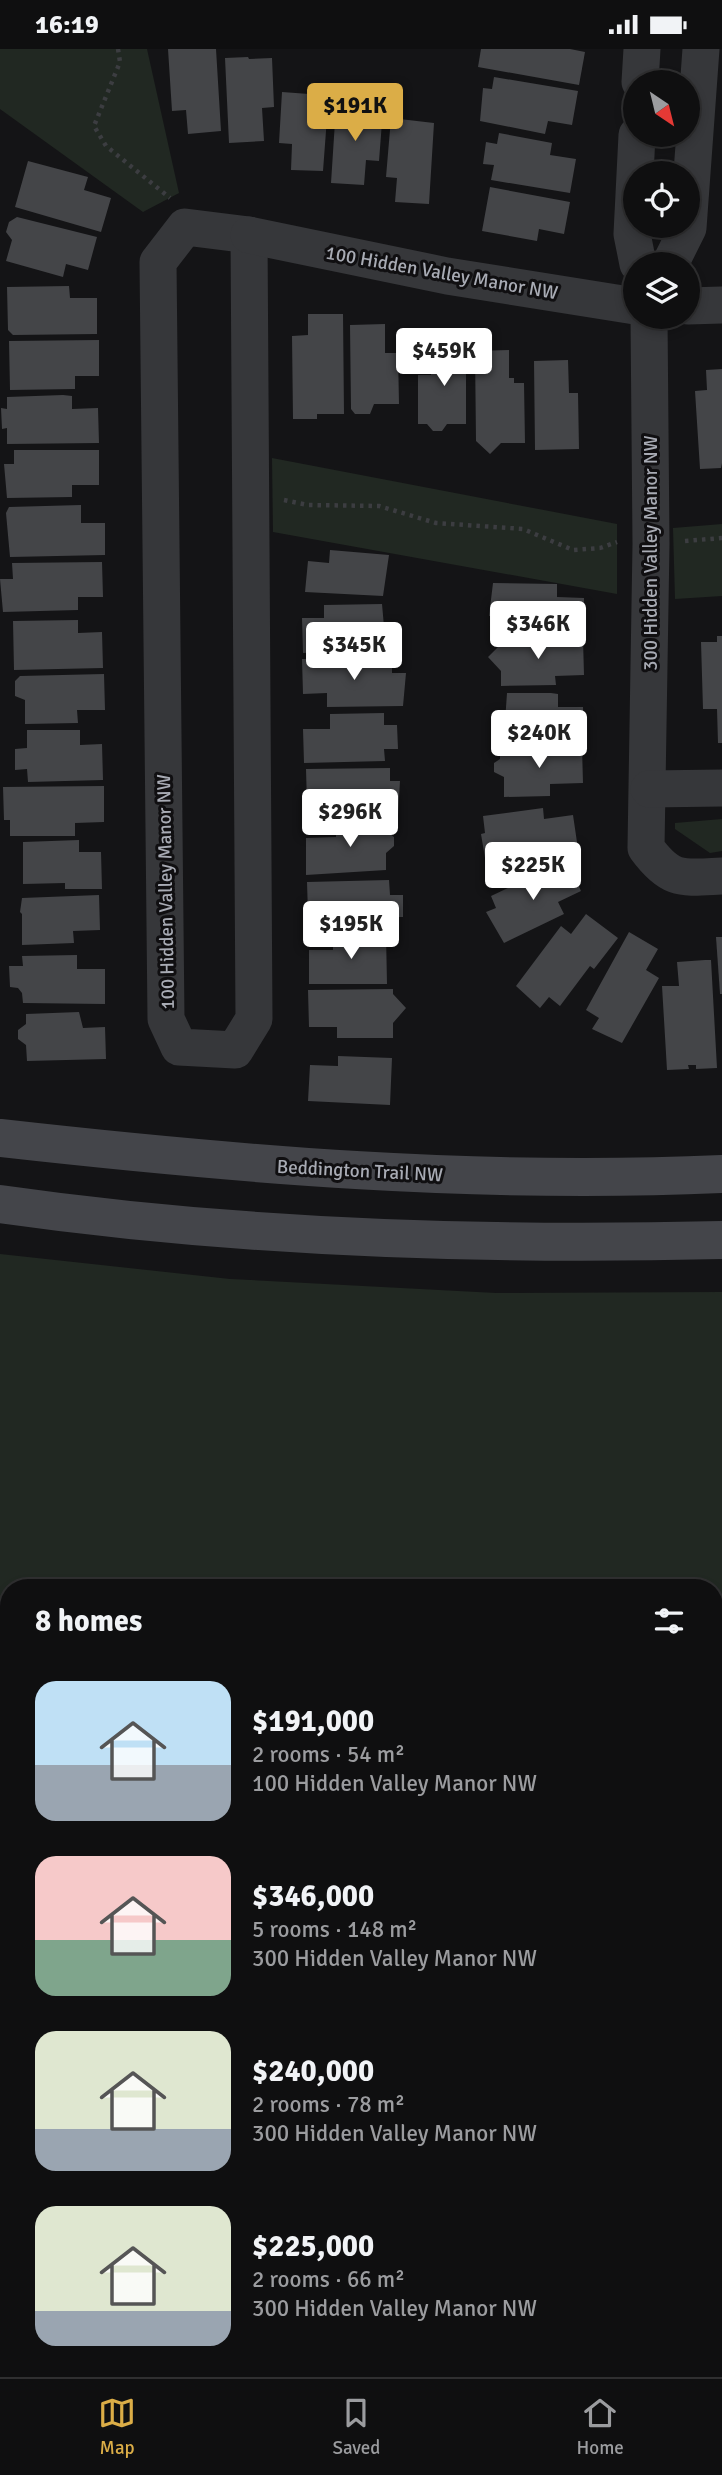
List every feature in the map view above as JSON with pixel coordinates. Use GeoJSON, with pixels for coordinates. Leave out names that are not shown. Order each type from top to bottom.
{"type":"FeatureCollection","features":[{"type":"Feature","properties":{"kind":"main road","name":"Beddington Trail NW"},"geometry":{"type":"LineString","coordinates":[[0,1138],[224,1163],[368,1172],[532,1177],[722,1174]]}},
{"type":"Feature","properties":{"kind":"main road"},"geometry":{"type":"LineString","coordinates":[[0,1204],[197,1226],[478,1242],[722,1240]]}},
{"type":"Feature","properties":{"kind":"street"},"geometry":{"type":"LineString","coordinates":[[641,70],[642,49]]}},
{"type":"Feature","properties":{"kind":"street"},"geometry":{"type":"LineString","coordinates":[[676,252],[688,228],[701,49]]}},
{"type":"Feature","properties":{"kind":"street"},"geometry":{"type":"LineString","coordinates":[[636,147],[632,235],[636,252]]}},
{"type":"Feature","properties":{"kind":"street","name":"100 Hidden Valley Manor NW"},"geometry":{"type":"LineString","coordinates":[[249,235],[248,493],[254,1019],[235,1050],[178,1047],[166,1019],[158,262],[185,227],[249,235],[447,276],[623,304]]}},
{"type":"Feature","properties":{"kind":"street"},"geometry":{"type":"LineString","coordinates":[[700,306],[722,305]]}},
{"type":"Feature","properties":{"kind":"street","name":"300 Hidden Valley Manor NW"},"geometry":{"type":"LineString","coordinates":[[649,329],[651,544],[646,848],[662,870],[685,878],[722,876]]}},
{"type":"Feature","properties":{"kind":"street"},"geometry":{"type":"LineString","coordinates":[[649,789],[722,788]]}},
{"type":"Feature","properties":{"kind":"path"},"geometry":{"type":"LineString","coordinates":[[118,49],[120,62],[94,126],[106,146],[168,195],[185,227]]}},
{"type":"Feature","properties":{"kind":"path"},"geometry":{"type":"LineString","coordinates":[[248,493],[308,505],[379,506],[436,523],[523,529],[573,550],[600,548],[617,542],[651,544],[722,538]]}},
{"type":"Feature","properties":{"kind":"shaded area"},"geometry":{"type":"Polygon","coordinates":[[[0,49],[147,49],[179,193],[143,212],[0,109],[0,49]]]}},
{"type":"Feature","properties":{"kind":"shaded area"},"geometry":{"type":"Polygon","coordinates":[[[272,458],[617,524],[617,594],[273,532],[272,458]]]}},
{"type":"Feature","properties":{"kind":"shaded area"},"geometry":{"type":"Polygon","coordinates":[[[722,524],[722,596],[675,599],[673,528],[722,524]]]}},
{"type":"Feature","properties":{"kind":"shaded area"},"geometry":{"type":"Polygon","coordinates":[[[722,819],[722,851],[710,853],[675,829],[675,823],[722,819]]]}},
{"type":"Feature","properties":{"kind":"shaded area"},"geometry":{"type":"Polygon","coordinates":[[[0,1254],[230,1279],[496,1293],[722,1292],[722,1579],[0,1579],[0,1254]]]}},
{"type":"Feature","properties":{"kind":"building"},"geometry":{"type":"Polygon","coordinates":[[[168,49],[216,49],[221,131],[188,134],[186,110],[172,111],[168,49]]]}},
{"type":"Feature","properties":{"kind":"building"},"geometry":{"type":"Polygon","coordinates":[[[481,49],[570,49],[585,52],[579,85],[478,67],[481,49]]]}},
{"type":"Feature","properties":{"kind":"building"},"geometry":{"type":"Polygon","coordinates":[[[225,58],[272,58],[274,107],[262,108],[264,141],[229,143],[225,58]]]}},
{"type":"Feature","properties":{"kind":"building"},"geometry":{"type":"Polygon","coordinates":[[[494,77],[578,91],[572,125],[548,121],[545,134],[480,121],[483,88],[492,89],[494,77]]]}},
{"type":"Feature","properties":{"kind":"building"},"geometry":{"type":"Polygon","coordinates":[[[314,87],[325,87],[329,91],[323,171],[291,170],[292,144],[279,143],[282,92],[309,94],[314,87]]]}},
{"type":"Feature","properties":{"kind":"building"},"geometry":{"type":"Polygon","coordinates":[[[341,104],[383,109],[379,161],[366,160],[364,185],[331,183],[336,106],[341,104]]]}},
{"type":"Feature","properties":{"kind":"building"},"geometry":{"type":"Polygon","coordinates":[[[391,118],[434,123],[429,204],[395,202],[397,178],[386,177],[391,118]]]}},
{"type":"Feature","properties":{"kind":"building"},"geometry":{"type":"Polygon","coordinates":[[[499,133],[552,143],[550,155],[576,159],[570,193],[491,180],[494,165],[483,164],[486,142],[497,144],[499,133]]]}},
{"type":"Feature","properties":{"kind":"building"},"geometry":{"type":"Polygon","coordinates":[[[28,161],[88,177],[84,190],[111,198],[101,232],[15,207],[28,161]]]}},
{"type":"Feature","properties":{"kind":"building"},"geometry":{"type":"Polygon","coordinates":[[[490,187],[570,202],[564,234],[539,229],[537,241],[482,231],[490,187]]]}},
{"type":"Feature","properties":{"kind":"building"},"geometry":{"type":"Polygon","coordinates":[[[17,217],[97,237],[88,270],[66,264],[63,277],[6,261],[12,240],[6,232],[9,222],[17,217]]]}},
{"type":"Feature","properties":{"kind":"building"},"geometry":{"type":"Polygon","coordinates":[[[69,286],[70,298],[97,298],[97,334],[13,335],[8,330],[7,287],[69,286]]]}},
{"type":"Feature","properties":{"kind":"building"},"geometry":{"type":"Polygon","coordinates":[[[308,314],[343,314],[344,414],[317,414],[317,419],[293,419],[292,336],[308,335],[308,314]]]}},
{"type":"Feature","properties":{"kind":"building"},"geometry":{"type":"Polygon","coordinates":[[[385,324],[385,353],[398,353],[399,404],[374,404],[370,414],[355,414],[351,409],[350,325],[385,324]]]}},
{"type":"Feature","properties":{"kind":"building"},"geometry":{"type":"Polygon","coordinates":[[[99,340],[99,376],[75,376],[75,389],[10,390],[9,341],[99,340]]]}},
{"type":"Feature","properties":{"kind":"building"},"geometry":{"type":"Polygon","coordinates":[[[432,344],[466,344],[466,424],[447,424],[442,431],[433,431],[427,424],[418,424],[418,375],[431,375],[432,344]]]}},
{"type":"Feature","properties":{"kind":"building"},"geometry":{"type":"Polygon","coordinates":[[[509,350],[509,378],[514,378],[514,383],[524,383],[525,443],[501,443],[490,454],[476,441],[475,351],[509,350]]]}},
{"type":"Feature","properties":{"kind":"building"},"geometry":{"type":"Polygon","coordinates":[[[568,360],[569,393],[578,393],[579,449],[535,450],[534,361],[568,360]]]}},
{"type":"Feature","properties":{"kind":"building"},"geometry":{"type":"Polygon","coordinates":[[[722,369],[721,468],[700,469],[695,391],[707,390],[706,370],[722,369]]]}},
{"type":"Feature","properties":{"kind":"building"},"geometry":{"type":"Polygon","coordinates":[[[72,396],[72,409],[98,408],[99,443],[7,444],[7,428],[2,429],[1,408],[7,409],[7,397],[72,396]]]}},
{"type":"Feature","properties":{"kind":"building"},"geometry":{"type":"Polygon","coordinates":[[[14,450],[99,450],[99,485],[72,485],[72,497],[7,498],[4,464],[14,464],[14,450]]]}},
{"type":"Feature","properties":{"kind":"building"},"geometry":{"type":"Polygon","coordinates":[[[81,505],[81,523],[105,523],[105,555],[10,557],[6,513],[9,507],[81,505]]]}},
{"type":"Feature","properties":{"kind":"building"},"geometry":{"type":"Polygon","coordinates":[[[330,550],[389,555],[383,596],[305,592],[308,561],[329,563],[330,550]]]}},
{"type":"Feature","properties":{"kind":"building"},"geometry":{"type":"Polygon","coordinates":[[[102,562],[103,597],[78,597],[78,610],[3,612],[0,579],[13,579],[12,563],[102,562]]]}},
{"type":"Feature","properties":{"kind":"building"},"geometry":{"type":"Polygon","coordinates":[[[493,583],[557,584],[557,597],[584,598],[583,631],[500,630],[500,616],[489,616],[493,583]]]}},
{"type":"Feature","properties":{"kind":"building"},"geometry":{"type":"Polygon","coordinates":[[[382,604],[386,649],[303,653],[302,618],[324,618],[324,605],[382,604]]]}},
{"type":"Feature","properties":{"kind":"building"},"geometry":{"type":"Polygon","coordinates":[[[78,620],[78,633],[102,632],[103,668],[14,670],[13,621],[78,620]]]}},
{"type":"Feature","properties":{"kind":"building"},"geometry":{"type":"Polygon","coordinates":[[[717,636],[722,636],[722,743],[718,743],[717,709],[703,709],[701,642],[717,642],[717,636]]]}},
{"type":"Feature","properties":{"kind":"building"},"geometry":{"type":"Polygon","coordinates":[[[500,639],[583,639],[584,675],[555,676],[556,685],[501,686],[501,671],[488,657],[500,645],[500,639]]]}},
{"type":"Feature","properties":{"kind":"building"},"geometry":{"type":"Polygon","coordinates":[[[392,658],[392,673],[406,673],[403,706],[327,707],[327,693],[303,694],[302,659],[392,658]]]}},
{"type":"Feature","properties":{"kind":"building"},"geometry":{"type":"Polygon","coordinates":[[[104,674],[105,710],[77,710],[78,723],[25,724],[25,700],[15,696],[15,681],[20,676],[104,674]]]}},
{"type":"Feature","properties":{"kind":"building"},"geometry":{"type":"Polygon","coordinates":[[[507,693],[558,694],[558,707],[583,707],[584,740],[508,741],[504,736],[507,693]]]}},
{"type":"Feature","properties":{"kind":"building"},"geometry":{"type":"Polygon","coordinates":[[[384,713],[384,725],[397,725],[398,749],[384,749],[385,761],[304,763],[303,729],[330,729],[330,714],[384,713]]]}},
{"type":"Feature","properties":{"kind":"building"},"geometry":{"type":"Polygon","coordinates":[[[27,730],[80,730],[80,745],[102,744],[103,780],[28,782],[27,769],[15,770],[15,749],[27,748],[27,730]]]}},
{"type":"Feature","properties":{"kind":"building"},"geometry":{"type":"Polygon","coordinates":[[[582,747],[583,783],[550,784],[550,796],[504,797],[504,777],[494,772],[494,763],[500,759],[500,749],[582,747]]]}},
{"type":"Feature","properties":{"kind":"building"},"geometry":{"type":"Polygon","coordinates":[[[390,768],[390,781],[400,781],[398,815],[333,815],[333,803],[307,804],[306,769],[390,768]]]}},
{"type":"Feature","properties":{"kind":"building"},"geometry":{"type":"Polygon","coordinates":[[[104,786],[104,822],[75,823],[75,836],[10,836],[10,820],[4,820],[3,787],[104,786]]]}},
{"type":"Feature","properties":{"kind":"building"},"geometry":{"type":"Polygon","coordinates":[[[543,808],[544,819],[573,815],[578,849],[486,864],[481,834],[485,833],[483,816],[543,808]]]}},
{"type":"Feature","properties":{"kind":"building"},"geometry":{"type":"Polygon","coordinates":[[[386,822],[386,831],[394,837],[394,846],[386,853],[386,870],[306,875],[306,838],[336,837],[336,824],[339,823],[386,822]]]}},
{"type":"Feature","properties":{"kind":"building"},"geometry":{"type":"Polygon","coordinates":[[[79,840],[79,852],[101,852],[102,889],[65,889],[65,883],[23,884],[23,842],[79,840]]]}},
{"type":"Feature","properties":{"kind":"building"},"geometry":{"type":"Polygon","coordinates":[[[567,860],[581,891],[558,902],[564,914],[504,943],[486,912],[496,908],[491,896],[567,860]]]}},
{"type":"Feature","properties":{"kind":"building"},"geometry":{"type":"Polygon","coordinates":[[[389,880],[390,895],[403,895],[403,917],[390,917],[390,928],[336,929],[336,914],[308,914],[307,882],[389,880]]]}},
{"type":"Feature","properties":{"kind":"building"},"geometry":{"type":"Polygon","coordinates":[[[99,895],[100,930],[73,931],[74,943],[22,945],[22,898],[99,895]]]}},
{"type":"Feature","properties":{"kind":"building"},"geometry":{"type":"Polygon","coordinates":[[[586,914],[618,938],[594,969],[590,966],[560,1006],[549,997],[540,1008],[516,986],[561,926],[571,934],[586,914]]]}},
{"type":"Feature","properties":{"kind":"building"},"geometry":{"type":"Polygon","coordinates":[[[629,932],[658,949],[646,970],[659,978],[622,1043],[592,1029],[599,1018],[586,1010],[629,932]]]}},
{"type":"Feature","properties":{"kind":"building"},"geometry":{"type":"Polygon","coordinates":[[[339,934],[386,934],[387,984],[309,984],[309,950],[333,950],[333,937],[339,934]]]}},
{"type":"Feature","properties":{"kind":"building"},"geometry":{"type":"Polygon","coordinates":[[[716,937],[722,937],[722,994],[720,994],[716,937]]]}},
{"type":"Feature","properties":{"kind":"building"},"geometry":{"type":"Polygon","coordinates":[[[77,955],[77,969],[105,969],[105,1004],[23,1003],[22,993],[18,988],[10,987],[9,966],[23,966],[22,956],[77,955]]]}},
{"type":"Feature","properties":{"kind":"building"},"geometry":{"type":"Polygon","coordinates":[[[711,960],[717,1068],[696,1069],[696,1065],[688,1065],[689,1069],[667,1070],[662,986],[679,986],[677,962],[711,960]]]}},
{"type":"Feature","properties":{"kind":"building"},"geometry":{"type":"Polygon","coordinates":[[[393,989],[393,994],[406,1008],[393,1023],[393,1038],[337,1038],[337,1027],[309,1027],[308,990],[393,989]]]}},
{"type":"Feature","properties":{"kind":"building"},"geometry":{"type":"Polygon","coordinates":[[[79,1012],[83,1028],[105,1027],[106,1059],[27,1061],[26,1045],[18,1039],[18,1030],[26,1024],[26,1014],[79,1012]]]}},
{"type":"Feature","properties":{"kind":"building"},"geometry":{"type":"Polygon","coordinates":[[[338,1056],[392,1058],[390,1105],[308,1101],[310,1065],[338,1066],[338,1056]]]}}]}
